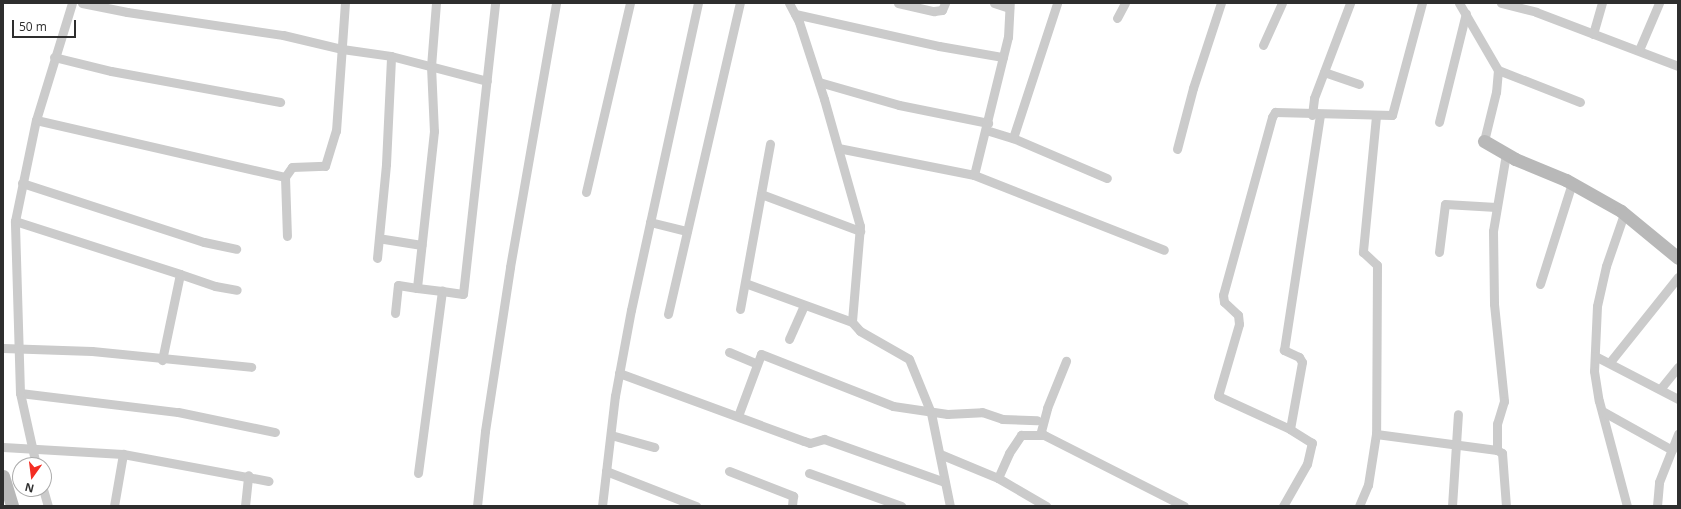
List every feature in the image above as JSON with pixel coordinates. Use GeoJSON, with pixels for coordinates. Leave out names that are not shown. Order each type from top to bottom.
{"type":"FeatureCollection","features":[{"type":"Feature","properties":{"kind":"street"},"geometry":{"type":"LineString","coordinates":[[33,457],[30,447],[20,393],[16,221],[22,183],[36,120],[54,57],[72,3]]}},
{"type":"Feature","properties":{"kind":"street"},"geometry":{"type":"LineString","coordinates":[[82,3],[127,12],[283,35],[342,49],[391,56],[487,81]]}},
{"type":"Feature","properties":{"kind":"street"},"geometry":{"type":"LineString","coordinates":[[287,236],[285,177],[292,167],[325,166],[336,132],[345,3]]}},
{"type":"Feature","properties":{"kind":"street"},"geometry":{"type":"LineString","coordinates":[[417,288],[434,132],[431,66],[436,3]]}},
{"type":"Feature","properties":{"kind":"street"},"geometry":{"type":"LineString","coordinates":[[395,313],[398,285],[463,294],[495,3]]}},
{"type":"Feature","properties":{"kind":"street"},"geometry":{"type":"LineString","coordinates":[[478,506],[485,431],[510,267],[556,3]]}},
{"type":"Feature","properties":{"kind":"street"},"geometry":{"type":"LineString","coordinates":[[586,192],[630,3]]}},
{"type":"Feature","properties":{"kind":"street"},"geometry":{"type":"LineString","coordinates":[[602,506],[619,373],[650,222],[698,3]]}},
{"type":"Feature","properties":{"kind":"street"},"geometry":{"type":"LineString","coordinates":[[668,314],[740,3]]}},
{"type":"Feature","properties":{"kind":"street"},"geometry":{"type":"LineString","coordinates":[[789,3],[795,14],[818,82],[838,148],[860,231],[852,322],[854,328],[860,332],[909,359],[931,412],[950,506]]}},
{"type":"Feature","properties":{"kind":"street"},"geometry":{"type":"LineString","coordinates":[[898,3],[934,11],[942,10],[945,3]]}},
{"type":"Feature","properties":{"kind":"street"},"geometry":{"type":"LineString","coordinates":[[974,175],[1008,37],[1009,6],[994,3]]}},
{"type":"Feature","properties":{"kind":"street"},"geometry":{"type":"LineString","coordinates":[[1013,138],[1057,3]]}},
{"type":"Feature","properties":{"kind":"street"},"geometry":{"type":"LineString","coordinates":[[1117,18],[1125,3]]}},
{"type":"Feature","properties":{"kind":"street"},"geometry":{"type":"LineString","coordinates":[[1177,149],[1193,88],[1221,3]]}},
{"type":"Feature","properties":{"kind":"street"},"geometry":{"type":"LineString","coordinates":[[1263,45],[1282,3]]}},
{"type":"Feature","properties":{"kind":"street"},"geometry":{"type":"LineString","coordinates":[[1290,429],[1302,362],[1299,357],[1284,350],[1316,115],[1324,72],[1350,3]]}},
{"type":"Feature","properties":{"kind":"street"},"geometry":{"type":"LineString","coordinates":[[1283,506],[1307,464],[1312,447],[1310,440],[1290,429],[1218,396],[1239,324],[1238,315],[1224,302],[1223,296],[1272,117],[1275,112],[1316,115],[1392,115],[1422,3]]}},
{"type":"Feature","properties":{"kind":"street"},"geometry":{"type":"LineString","coordinates":[[1459,3],[1498,70],[1496,92],[1484,141],[1506,154],[1572,183],[1624,214],[1678,258]]}},
{"type":"Feature","properties":{"kind":"street"},"geometry":{"type":"LineString","coordinates":[[1500,3],[1536,12],[1678,66]]}},
{"type":"Feature","properties":{"kind":"street"},"geometry":{"type":"LineString","coordinates":[[1593,34],[1602,3]]}},
{"type":"Feature","properties":{"kind":"street"},"geometry":{"type":"LineString","coordinates":[[1639,50],[1659,3]]}},
{"type":"Feature","properties":{"kind":"street"},"geometry":{"type":"LineString","coordinates":[[1439,122],[1466,13]]}},
{"type":"Feature","properties":{"kind":"street"},"geometry":{"type":"LineString","coordinates":[[795,14],[939,46],[1003,57]]}},
{"type":"Feature","properties":{"kind":"street"},"geometry":{"type":"LineString","coordinates":[[377,258],[386,164],[391,56]]}},
{"type":"Feature","properties":{"kind":"street"},"geometry":{"type":"LineString","coordinates":[[54,57],[112,72],[280,102]]}},
{"type":"Feature","properties":{"kind":"street"},"geometry":{"type":"LineString","coordinates":[[1498,70],[1580,102]]}},
{"type":"Feature","properties":{"kind":"street"},"geometry":{"type":"LineString","coordinates":[[1324,72],[1359,84]]}},
{"type":"Feature","properties":{"kind":"street"},"geometry":{"type":"LineString","coordinates":[[818,82],[899,105],[987,126],[1107,178]]}},
{"type":"Feature","properties":{"kind":"street"},"geometry":{"type":"LineString","coordinates":[[1359,506],[1368,485],[1376,434],[1377,265],[1363,252],[1376,116]]}},
{"type":"Feature","properties":{"kind":"street"},"geometry":{"type":"LineString","coordinates":[[36,120],[285,177]]}},
{"type":"Feature","properties":{"kind":"street"},"geometry":{"type":"LineString","coordinates":[[740,309],[770,144]]}},
{"type":"Feature","properties":{"kind":"street"},"geometry":{"type":"LineString","coordinates":[[838,148],[974,175],[1164,250]]}},
{"type":"Feature","properties":{"kind":"street"},"geometry":{"type":"LineString","coordinates":[[1497,450],[1497,424],[1504,401],[1494,304],[1493,231],[1506,154]]}},
{"type":"Feature","properties":{"kind":"street"},"geometry":{"type":"LineString","coordinates":[[22,183],[204,242],[236,249]]}},
{"type":"Feature","properties":{"kind":"street"},"geometry":{"type":"LineString","coordinates":[[1540,284],[1572,183]]}},
{"type":"Feature","properties":{"kind":"street"},"geometry":{"type":"LineString","coordinates":[[761,194],[860,231]]}},
{"type":"Feature","properties":{"kind":"street"},"geometry":{"type":"LineString","coordinates":[[1439,252],[1445,204],[1496,207]]}},
{"type":"Feature","properties":{"kind":"street"},"geometry":{"type":"LineString","coordinates":[[1624,214],[1606,266],[1597,306],[1594,371],[1602,411],[1627,506]]}},
{"type":"Feature","properties":{"kind":"street"},"geometry":{"type":"LineString","coordinates":[[16,221],[215,286],[238,290]]}},
{"type":"Feature","properties":{"kind":"street"},"geometry":{"type":"LineString","coordinates":[[650,222],[687,231]]}},
{"type":"Feature","properties":{"kind":"street"},"geometry":{"type":"LineString","coordinates":[[384,239],[422,245]]}},
{"type":"Feature","properties":{"kind":"street"},"geometry":{"type":"LineString","coordinates":[[162,360],[180,274]]}},
{"type":"Feature","properties":{"kind":"street"},"geometry":{"type":"LineString","coordinates":[[1610,362],[1678,277]]}},
{"type":"Feature","properties":{"kind":"street"},"geometry":{"type":"LineString","coordinates":[[745,283],[804,306],[852,322]]}},
{"type":"Feature","properties":{"kind":"street"},"geometry":{"type":"LineString","coordinates":[[418,473],[442,292]]}},
{"type":"Feature","properties":{"kind":"street"},"geometry":{"type":"LineString","coordinates":[[789,339],[804,306]]}},
{"type":"Feature","properties":{"kind":"street"},"geometry":{"type":"LineString","coordinates":[[3,348],[18,347],[251,367]]}},
{"type":"Feature","properties":{"kind":"street"},"geometry":{"type":"LineString","coordinates":[[729,352],[757,364]]}},
{"type":"Feature","properties":{"kind":"street"},"geometry":{"type":"LineString","coordinates":[[738,416],[761,354],[893,406],[931,412],[982,412],[1002,419],[1037,420]]}},
{"type":"Feature","properties":{"kind":"street"},"geometry":{"type":"LineString","coordinates":[[1595,356],[1610,362],[1678,399]]}},
{"type":"Feature","properties":{"kind":"street"},"geometry":{"type":"LineString","coordinates":[[1040,435],[1047,408],[1066,361]]}},
{"type":"Feature","properties":{"kind":"street"},"geometry":{"type":"LineString","coordinates":[[1660,388],[1678,367]]}},
{"type":"Feature","properties":{"kind":"street"},"geometry":{"type":"LineString","coordinates":[[619,373],[804,441],[810,443],[824,439],[946,482]]}},
{"type":"Feature","properties":{"kind":"street"},"geometry":{"type":"LineString","coordinates":[[20,393],[178,412],[275,432]]}},
{"type":"Feature","properties":{"kind":"street"},"geometry":{"type":"LineString","coordinates":[[1602,411],[1672,450]]}},
{"type":"Feature","properties":{"kind":"street"},"geometry":{"type":"LineString","coordinates":[[1452,506],[1458,414]]}},
{"type":"Feature","properties":{"kind":"street"},"geometry":{"type":"LineString","coordinates":[[1376,434],[1497,450],[1502,454],[1506,506]]}},
{"type":"Feature","properties":{"kind":"street"},"geometry":{"type":"LineString","coordinates":[[1657,506],[1659,482],[1678,434]]}},
{"type":"Feature","properties":{"kind":"street"},"geometry":{"type":"LineString","coordinates":[[611,435],[654,447]]}},
{"type":"Feature","properties":{"kind":"street"},"geometry":{"type":"LineString","coordinates":[[998,478],[1009,453],[1021,435],[1040,435],[1184,506]]}},
{"type":"Feature","properties":{"kind":"street"},"geometry":{"type":"LineString","coordinates":[[3,448],[30,447],[123,454],[248,475],[268,480]]}},
{"type":"Feature","properties":{"kind":"street"},"geometry":{"type":"LineString","coordinates":[[114,506],[123,454]]}},
{"type":"Feature","properties":{"kind":"street"},"geometry":{"type":"LineString","coordinates":[[940,454],[998,478],[1046,506]]}},
{"type":"Feature","properties":{"kind":"street"},"geometry":{"type":"LineString","coordinates":[[606,471],[696,506]]}},
{"type":"Feature","properties":{"kind":"street"},"geometry":{"type":"LineString","coordinates":[[729,471],[793,496],[792,506]]}},
{"type":"Feature","properties":{"kind":"street"},"geometry":{"type":"LineString","coordinates":[[809,473],[878,502],[901,506]]}},
{"type":"Feature","properties":{"kind":"street"},"geometry":{"type":"LineString","coordinates":[[245,506],[248,475]]}},
{"type":"Feature","properties":{"kind":"street"},"geometry":{"type":"LineString","coordinates":[[3,476],[12,506]]}}]}
